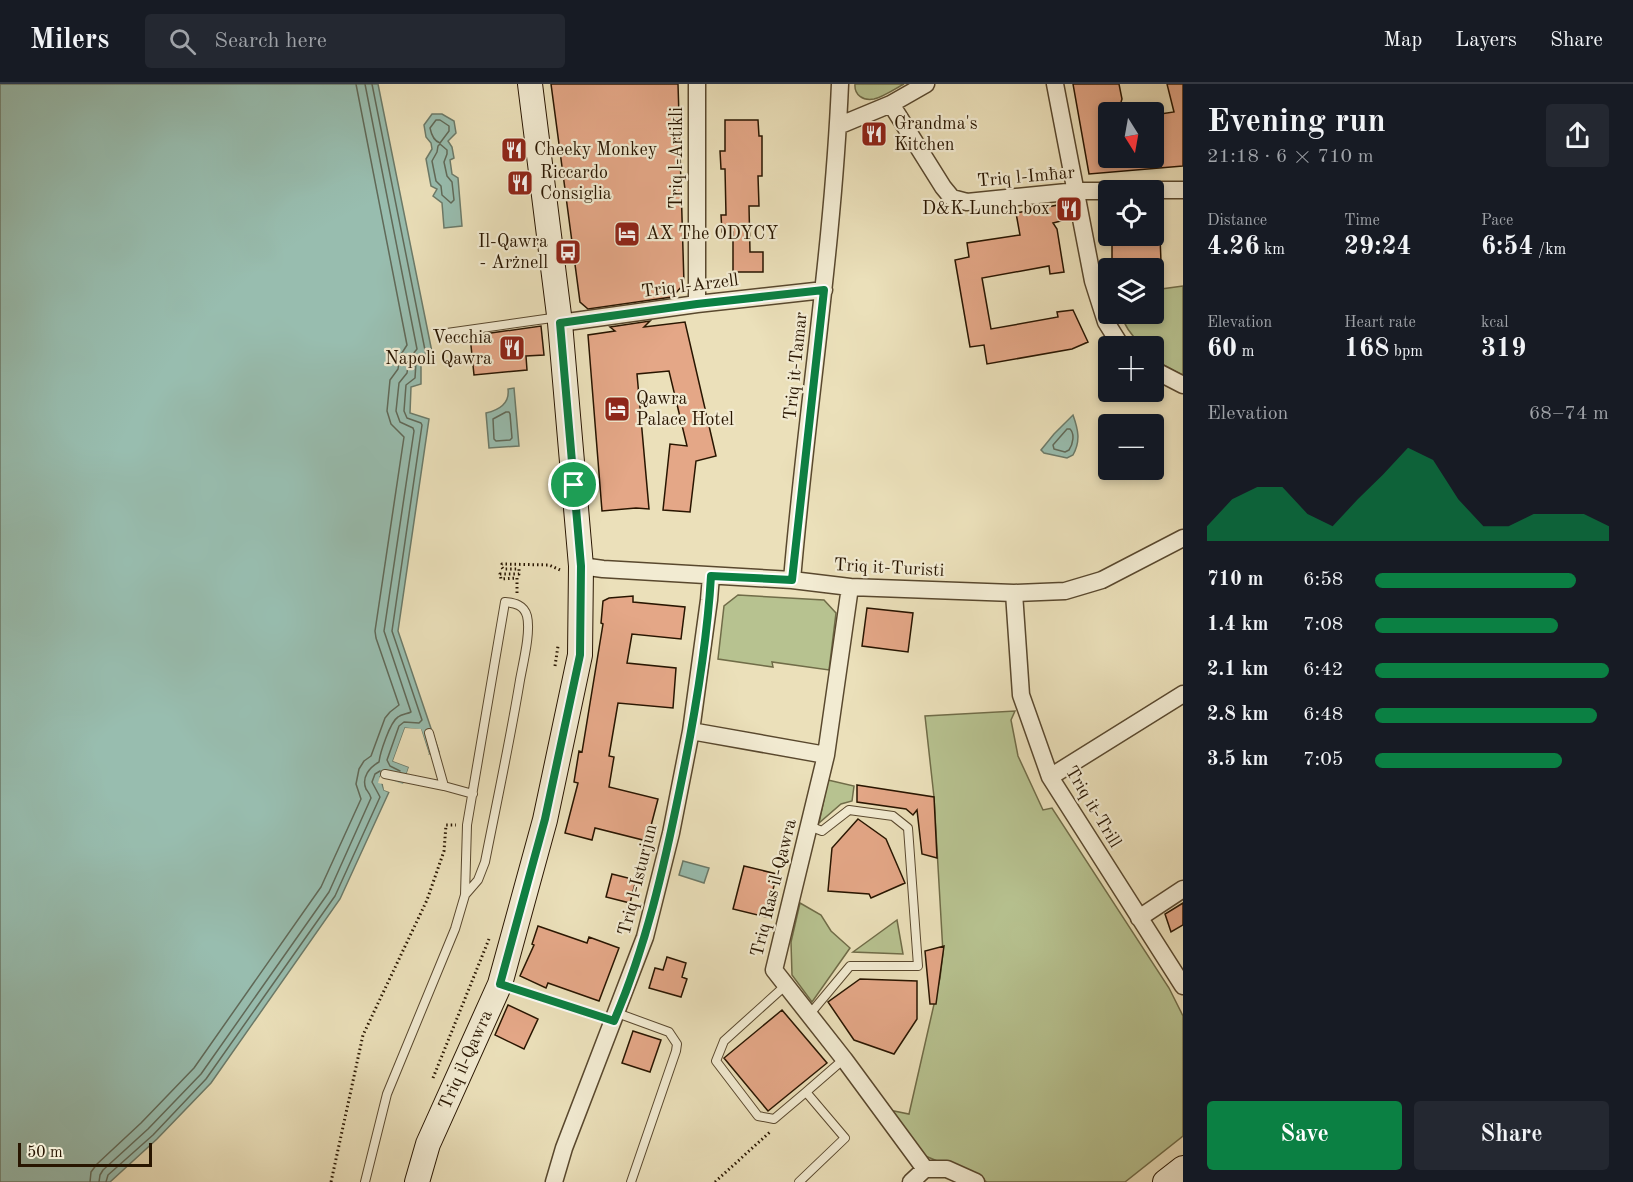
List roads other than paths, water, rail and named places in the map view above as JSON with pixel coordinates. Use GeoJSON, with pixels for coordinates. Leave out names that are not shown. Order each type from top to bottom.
{"type":"FeatureCollection","features":[{"type":"Feature","properties":{"kind":"street","name":"Triq il-Qawra"},"geometry":{"type":"LineString","coordinates":[[417,1182],[428,1144],[500,984],[545,819],[580,655],[581,573],[560,320],[530,84]]}},
{"type":"Feature","properties":{"kind":"street","name":"Triq l-Artikli"},"geometry":{"type":"LineString","coordinates":[[697,84],[697,304]]}},
{"type":"Feature","properties":{"kind":"street","name":"Triq it-Tamar"},"geometry":{"type":"LineString","coordinates":[[792,580],[824,290],[840,84]]}},
{"type":"Feature","properties":{"kind":"street"},"geometry":{"type":"LineString","coordinates":[[838,126],[891,104],[926,84]]}},
{"type":"Feature","properties":{"kind":"street"},"geometry":{"type":"LineString","coordinates":[[1055,84],[1093,281],[1106,322],[1114,336]]}},
{"type":"Feature","properties":{"kind":"street","name":"Triq l-Imħar"},"geometry":{"type":"LineString","coordinates":[[891,104],[952,198],[967,202],[1098,191]]}},
{"type":"Feature","properties":{"kind":"street"},"geometry":{"type":"LineString","coordinates":[[1164,190],[1183,190]]}},
{"type":"Feature","properties":{"kind":"street","name":"Triq l-Arzell"},"geometry":{"type":"LineString","coordinates":[[560,320],[824,290]]}},
{"type":"Feature","properties":{"kind":"street"},"geometry":{"type":"LineString","coordinates":[[1164,376],[1183,386]]}},
{"type":"Feature","properties":{"kind":"street","name":"Triq it-Turisti"},"geometry":{"type":"LineString","coordinates":[[581,573],[603,569],[792,580],[850,587],[1014,593],[1065,591],[1102,580],[1183,538]]}},
{"type":"Feature","properties":{"kind":"street","name":"Triq l-Isturjun"},"geometry":{"type":"LineString","coordinates":[[554,1182],[564,1148],[645,937],[671,833],[691,731],[711,576]]}},
{"type":"Feature","properties":{"kind":"street","name":"Triq Ras il-Qawra"},"geometry":{"type":"LineString","coordinates":[[850,587],[826,755],[774,970],[844,1059],[925,1169]]}},
{"type":"Feature","properties":{"kind":"street","name":"Triq it-Trill"},"geometry":{"type":"LineString","coordinates":[[1014,593],[1021,695],[1050,777],[1183,986]]}},
{"type":"Feature","properties":{"kind":"street"},"geometry":{"type":"LineString","coordinates":[[1050,777],[1183,694]]}},
{"type":"Feature","properties":{"kind":"street"},"geometry":{"type":"LineString","coordinates":[[691,731],[826,755]]}},
{"type":"Feature","properties":{"kind":"street"},"geometry":{"type":"LineString","coordinates":[[1139,918],[1183,889]]}},
{"type":"Feature","properties":{"kind":"street"},"geometry":{"type":"LineString","coordinates":[[1165,1182],[1183,1168]]}},
{"type":"Feature","properties":{"kind":"street"},"geometry":{"type":"LineString","coordinates":[[911,1182],[925,1169],[947,1169],[976,1182]]}},
{"type":"Feature","properties":{"kind":"lane"},"geometry":{"type":"LineString","coordinates":[[447,333],[560,320]]}},
{"type":"Feature","properties":{"kind":"lane"},"geometry":{"type":"LineString","coordinates":[[364,1182],[387,1094],[455,929],[465,895],[467,825],[505,602],[514,603],[523,608],[527,616],[527,639],[485,862],[478,880],[465,895]]}},
{"type":"Feature","properties":{"kind":"lane"},"geometry":{"type":"LineString","coordinates":[[429,733],[444,786]]}},
{"type":"Feature","properties":{"kind":"lane"},"geometry":{"type":"LineString","coordinates":[[385,774],[473,794]]}},
{"type":"Feature","properties":{"kind":"lane"},"geometry":{"type":"LineString","coordinates":[[809,826],[822,831],[849,810],[893,816],[908,828],[918,966],[850,966],[809,1015]]}},
{"type":"Feature","properties":{"kind":"lane"},"geometry":{"type":"LineString","coordinates":[[786,986],[724,1041],[716,1060],[758,1116],[774,1119],[844,1059]]}},
{"type":"Feature","properties":{"kind":"lane"},"geometry":{"type":"LineString","coordinates":[[615,1017],[669,1032],[676,1044],[676,1051],[631,1182]]}},
{"type":"Feature","properties":{"kind":"lane"},"geometry":{"type":"LineString","coordinates":[[799,1182],[846,1138],[806,1092]]}},
{"type":"Feature","properties":{"kind":"water"},"geometry":{"type":"Polygon","coordinates":[[[0,84],[378,84],[434,362],[421,364],[421,384],[411,387],[410,413],[429,419],[398,631],[439,752],[429,754],[421,730],[405,728],[393,761],[409,767],[403,785],[380,777],[384,790],[389,792],[340,899],[211,1083],[157,1139],[110,1182],[0,1182],[0,84]]]}},
{"type":"Feature","properties":{"kind":"water"},"geometry":{"type":"Polygon","coordinates":[[[432,114],[442,114],[454,121],[456,133],[448,141],[454,158],[450,160],[452,174],[458,178],[462,226],[444,228],[442,203],[433,196],[437,189],[431,186],[426,159],[432,149],[426,137],[424,125],[432,114]]]}},
{"type":"Feature","properties":{"kind":"water"},"geometry":{"type":"Polygon","coordinates":[[[514,388],[519,446],[489,448],[486,413],[503,406],[507,399],[508,389],[514,388]]]}},
{"type":"Feature","properties":{"kind":"water"},"geometry":{"type":"Polygon","coordinates":[[[1073,415],[1078,435],[1073,455],[1067,458],[1044,453],[1041,450],[1073,415]]]}},
{"type":"Feature","properties":{"kind":"water"},"geometry":{"type":"Polygon","coordinates":[[[683,861],[709,868],[704,883],[679,875],[683,861]]]}},
{"type":"Feature","properties":{"kind":"place","name":"Grandma's Kitchen"},"geometry":{"type":"Point","coordinates":[874,134]}},
{"type":"Feature","properties":{"kind":"place","name":"Cheeky Monkey"},"geometry":{"type":"Point","coordinates":[514,150]}},
{"type":"Feature","properties":{"kind":"place","name":"Riccardo Consiglia"},"geometry":{"type":"Point","coordinates":[520,183]}},
{"type":"Feature","properties":{"kind":"place","name":"D&K Lunch box"},"geometry":{"type":"Point","coordinates":[1069,209]}},
{"type":"Feature","properties":{"kind":"place","name":"AX The ODYCY"},"geometry":{"type":"Point","coordinates":[627,234]}},
{"type":"Feature","properties":{"kind":"place","name":"Il-Qawra - Arżnell"},"geometry":{"type":"Point","coordinates":[568,252]}},
{"type":"Feature","properties":{"kind":"place","name":"Vecchia Napoli Qawra"},"geometry":{"type":"Point","coordinates":[512,348]}},
{"type":"Feature","properties":{"kind":"place","name":"Qawra Palace Hotel"},"geometry":{"type":"Point","coordinates":[617,409]}}]}
